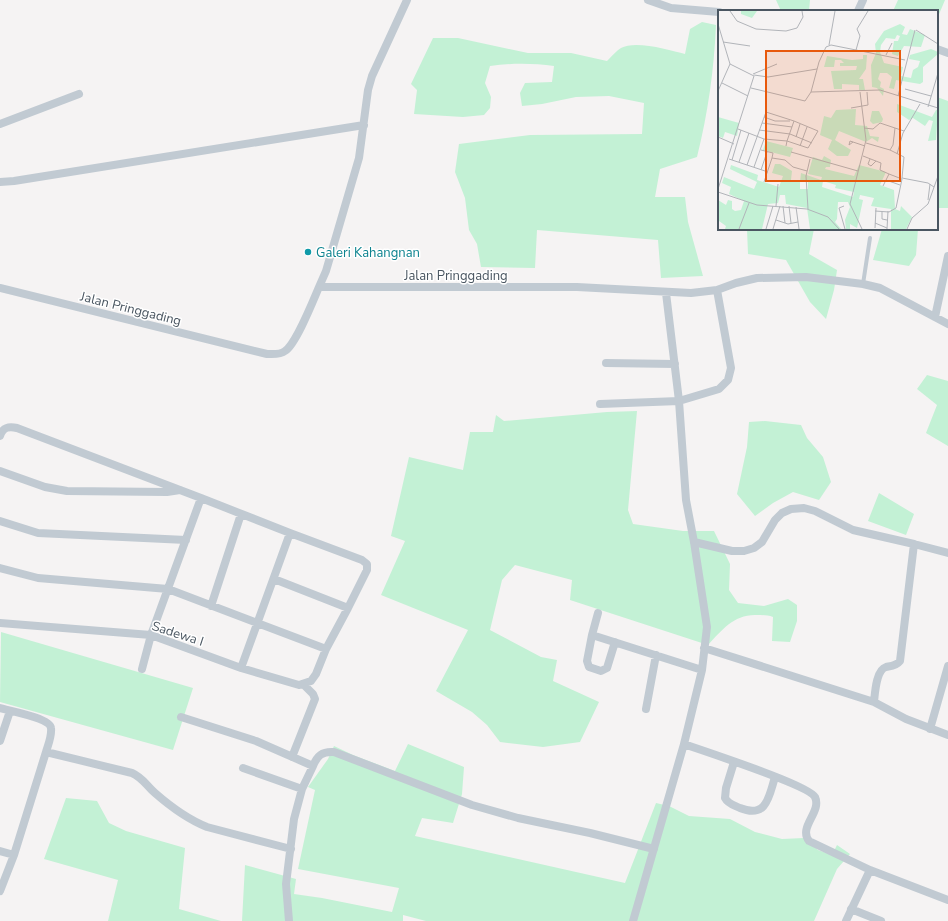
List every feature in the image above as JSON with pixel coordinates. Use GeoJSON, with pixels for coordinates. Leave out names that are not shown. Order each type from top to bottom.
{"type":"FeatureCollection","features":[{"type":"Feature","properties":{"kind":"street"},"geometry":{"type":"LineString","coordinates":[[319,287],[326,271],[359,158],[368,90],[372,76],[406,0]]}},
{"type":"Feature","properties":{"kind":"street"},"geometry":{"type":"LineString","coordinates":[[648,0],[671,8],[718,12]]}},
{"type":"Feature","properties":{"kind":"street"},"geometry":{"type":"LineString","coordinates":[[858,10],[863,0]]}},
{"type":"Feature","properties":{"kind":"street"},"geometry":{"type":"LineString","coordinates":[[938,50],[948,52]]}},
{"type":"Feature","properties":{"kind":"street"},"geometry":{"type":"LineString","coordinates":[[0,124],[79,94]]}},
{"type":"Feature","properties":{"kind":"street"},"geometry":{"type":"LineString","coordinates":[[0,182],[364,125]]}},
{"type":"Feature","properties":{"kind":"street"},"geometry":{"type":"LineString","coordinates":[[935,317],[948,256]]}},
{"type":"Feature","properties":{"kind":"street","name":"Jalan Pringgading"},"geometry":{"type":"LineString","coordinates":[[0,288],[259,352],[278,354],[287,350],[296,338],[319,287],[576,287],[666,293],[691,293],[718,290],[736,283],[757,278],[806,277],[863,284],[886,291],[948,324]]}},
{"type":"Feature","properties":{"kind":"street"},"geometry":{"type":"LineString","coordinates":[[600,404],[679,401],[718,389],[728,380],[731,368],[718,290]]}},
{"type":"Feature","properties":{"kind":"street"},"geometry":{"type":"LineString","coordinates":[[633,921],[684,744],[702,670],[707,627],[686,500],[679,401],[666,293]]}},
{"type":"Feature","properties":{"kind":"street"},"geometry":{"type":"LineString","coordinates":[[606,363],[675,364]]}},
{"type":"Feature","properties":{"kind":"street"},"geometry":{"type":"LineString","coordinates":[[0,436],[5,428],[12,426],[366,562],[368,566],[367,570],[326,649],[316,674],[311,681],[304,685],[314,694],[315,699],[292,757]]}},
{"type":"Feature","properties":{"kind":"street"},"geometry":{"type":"LineString","coordinates":[[0,471],[45,487],[67,491],[167,492],[181,490]]}},
{"type":"Feature","properties":{"kind":"street"},"geometry":{"type":"LineString","coordinates":[[142,669],[151,635],[202,498]]}},
{"type":"Feature","properties":{"kind":"street"},"geometry":{"type":"LineString","coordinates":[[694,542],[732,550],[744,551],[754,548],[762,542],[775,520],[782,513],[791,509],[804,508],[815,511],[853,530],[948,553]]}},
{"type":"Feature","properties":{"kind":"street"},"geometry":{"type":"LineString","coordinates":[[211,606],[241,514]]}},
{"type":"Feature","properties":{"kind":"street"},"geometry":{"type":"LineString","coordinates":[[0,521],[38,533],[186,540]]}},
{"type":"Feature","properties":{"kind":"street"},"geometry":{"type":"LineString","coordinates":[[241,668],[290,533]]}},
{"type":"Feature","properties":{"kind":"street"},"geometry":{"type":"LineString","coordinates":[[874,702],[880,671],[897,664],[900,661],[914,544]]}},
{"type":"Feature","properties":{"kind":"street"},"geometry":{"type":"LineString","coordinates":[[0,568],[38,578],[168,589],[326,649]]}},
{"type":"Feature","properties":{"kind":"street"},"geometry":{"type":"LineString","coordinates":[[274,579],[348,608]]}},
{"type":"Feature","properties":{"kind":"street"},"geometry":{"type":"LineString","coordinates":[[598,613],[587,661],[589,667],[604,671],[609,666],[615,642]]}},
{"type":"Feature","properties":{"kind":"street","name":"Sadewa I"},"geometry":{"type":"LineString","coordinates":[[0,623],[151,635],[241,668],[292,684],[304,685]]}},
{"type":"Feature","properties":{"kind":"street"},"geometry":{"type":"LineString","coordinates":[[592,635],[702,670]]}},
{"type":"Feature","properties":{"kind":"street"},"geometry":{"type":"LineString","coordinates":[[704,648],[874,702],[906,719],[948,735]]}},
{"type":"Feature","properties":{"kind":"street"},"geometry":{"type":"LineString","coordinates":[[646,709],[656,655]]}},
{"type":"Feature","properties":{"kind":"street"},"geometry":{"type":"LineString","coordinates":[[930,728],[948,666]]}},
{"type":"Feature","properties":{"kind":"street"},"geometry":{"type":"LineString","coordinates":[[0,708],[35,717],[48,723],[50,725],[51,732],[14,855],[0,891]]}},
{"type":"Feature","properties":{"kind":"street"},"geometry":{"type":"LineString","coordinates":[[0,741],[10,711]]}},
{"type":"Feature","properties":{"kind":"street"},"geometry":{"type":"LineString","coordinates":[[181,717],[256,741],[313,766]]}},
{"type":"Feature","properties":{"kind":"street"},"geometry":{"type":"LineString","coordinates":[[684,744],[776,777],[802,788],[815,797],[816,806],[809,820],[806,833],[809,841],[870,870],[948,900]]}},
{"type":"Feature","properties":{"kind":"street"},"geometry":{"type":"LineString","coordinates":[[46,752],[132,773],[140,777],[171,807],[195,823],[291,849]]}},
{"type":"Feature","properties":{"kind":"street"},"geometry":{"type":"LineString","coordinates":[[289,921],[286,884],[294,819],[302,789],[315,760],[323,753],[334,752],[472,805],[518,818],[590,833],[654,849]]}},
{"type":"Feature","properties":{"kind":"street"},"geometry":{"type":"LineString","coordinates":[[734,762],[724,798],[727,802],[744,809],[756,811],[764,807],[769,799],[776,777]]}},
{"type":"Feature","properties":{"kind":"street"},"geometry":{"type":"LineString","coordinates":[[243,768],[302,789]]}},
{"type":"Feature","properties":{"kind":"street"},"geometry":{"type":"LineString","coordinates":[[0,851],[14,855]]}},
{"type":"Feature","properties":{"kind":"street"},"geometry":{"type":"LineString","coordinates":[[846,921],[870,870]]}},
{"type":"Feature","properties":{"kind":"street"},"geometry":{"type":"LineString","coordinates":[[851,909],[881,921]]}},
{"type":"Feature","properties":{"kind":"lane"},"geometry":{"type":"LineString","coordinates":[[863,284],[870,238]]}},
{"type":"Feature","properties":{"kind":"green space"},"geometry":{"type":"Polygon","coordinates":[[[776,0],[810,0],[809,10],[781,10],[776,0]]]}},
{"type":"Feature","properties":{"kind":"green space"},"geometry":{"type":"Polygon","coordinates":[[[898,0],[945,0],[938,17],[938,10],[893,10],[898,0]]]}},
{"type":"Feature","properties":{"kind":"green space"},"geometry":{"type":"Polygon","coordinates":[[[702,22],[716,25],[710,91],[697,157],[660,169],[655,197],[685,197],[688,222],[703,276],[661,278],[658,240],[537,230],[535,268],[481,267],[477,244],[469,230],[465,198],[455,172],[459,144],[530,135],[642,134],[644,103],[609,96],[576,97],[542,104],[522,106],[520,93],[525,83],[552,82],[554,66],[514,64],[490,66],[485,83],[491,97],[490,108],[484,115],[463,117],[414,114],[417,90],[411,84],[433,38],[458,38],[528,53],[571,53],[607,61],[621,48],[635,45],[653,46],[685,54],[690,29],[702,22]]]}},
{"type":"Feature","properties":{"kind":"green space"},"geometry":{"type":"Polygon","coordinates":[[[938,97],[948,101],[948,208],[938,208],[938,97]]]}},
{"type":"Feature","properties":{"kind":"green space"},"geometry":{"type":"Polygon","coordinates":[[[747,230],[814,230],[809,254],[837,270],[834,290],[826,319],[810,302],[786,260],[748,254],[747,230]]]}},
{"type":"Feature","properties":{"kind":"green space"},"geometry":{"type":"Polygon","coordinates":[[[882,230],[918,230],[916,255],[909,266],[873,260],[882,230]]]}},
{"type":"Feature","properties":{"kind":"green space"},"geometry":{"type":"Polygon","coordinates":[[[927,375],[948,381],[948,446],[926,433],[937,405],[917,389],[927,375]]]}},
{"type":"Feature","properties":{"kind":"green space"},"geometry":{"type":"Polygon","coordinates":[[[637,411],[628,510],[633,524],[683,531],[714,531],[730,564],[729,590],[738,603],[764,606],[788,599],[797,605],[797,621],[790,642],[772,641],[773,617],[767,615],[749,615],[729,624],[708,645],[570,600],[572,580],[515,565],[502,580],[490,630],[541,657],[557,660],[553,681],[599,702],[580,742],[543,747],[500,742],[487,725],[472,712],[436,691],[468,630],[381,595],[405,541],[391,536],[409,457],[463,470],[470,432],[493,432],[496,415],[504,421],[607,412],[637,411]]]}},
{"type":"Feature","properties":{"kind":"green space"},"geometry":{"type":"Polygon","coordinates":[[[765,421],[801,425],[807,438],[823,457],[831,482],[819,500],[793,492],[773,503],[755,516],[737,494],[747,447],[749,422],[765,421]]]}},
{"type":"Feature","properties":{"kind":"green space"},"geometry":{"type":"Polygon","coordinates":[[[879,493],[914,514],[906,535],[868,521],[879,493]]]}},
{"type":"Feature","properties":{"kind":"green space"},"geometry":{"type":"Polygon","coordinates":[[[1,632],[193,688],[173,750],[0,702],[1,632]]]}},
{"type":"Feature","properties":{"kind":"green space"},"geometry":{"type":"Polygon","coordinates":[[[408,744],[464,767],[462,794],[453,823],[422,818],[415,836],[625,883],[656,803],[669,806],[689,816],[730,819],[755,832],[782,839],[804,838],[818,850],[832,855],[837,845],[850,854],[837,869],[814,921],[426,921],[403,915],[403,921],[242,921],[245,865],[296,879],[294,894],[392,912],[399,888],[298,869],[315,790],[308,787],[328,759],[334,746],[395,771],[408,744]]]}},
{"type":"Feature","properties":{"kind":"green space"},"geometry":{"type":"Polygon","coordinates":[[[66,798],[97,801],[109,823],[126,831],[185,848],[179,909],[221,921],[108,921],[118,880],[44,859],[66,798]]]}},
{"type":"Feature","properties":{"kind":"place","name":"Galeri Kahangnan"},"geometry":{"type":"Point","coordinates":[308,252]}}]}
